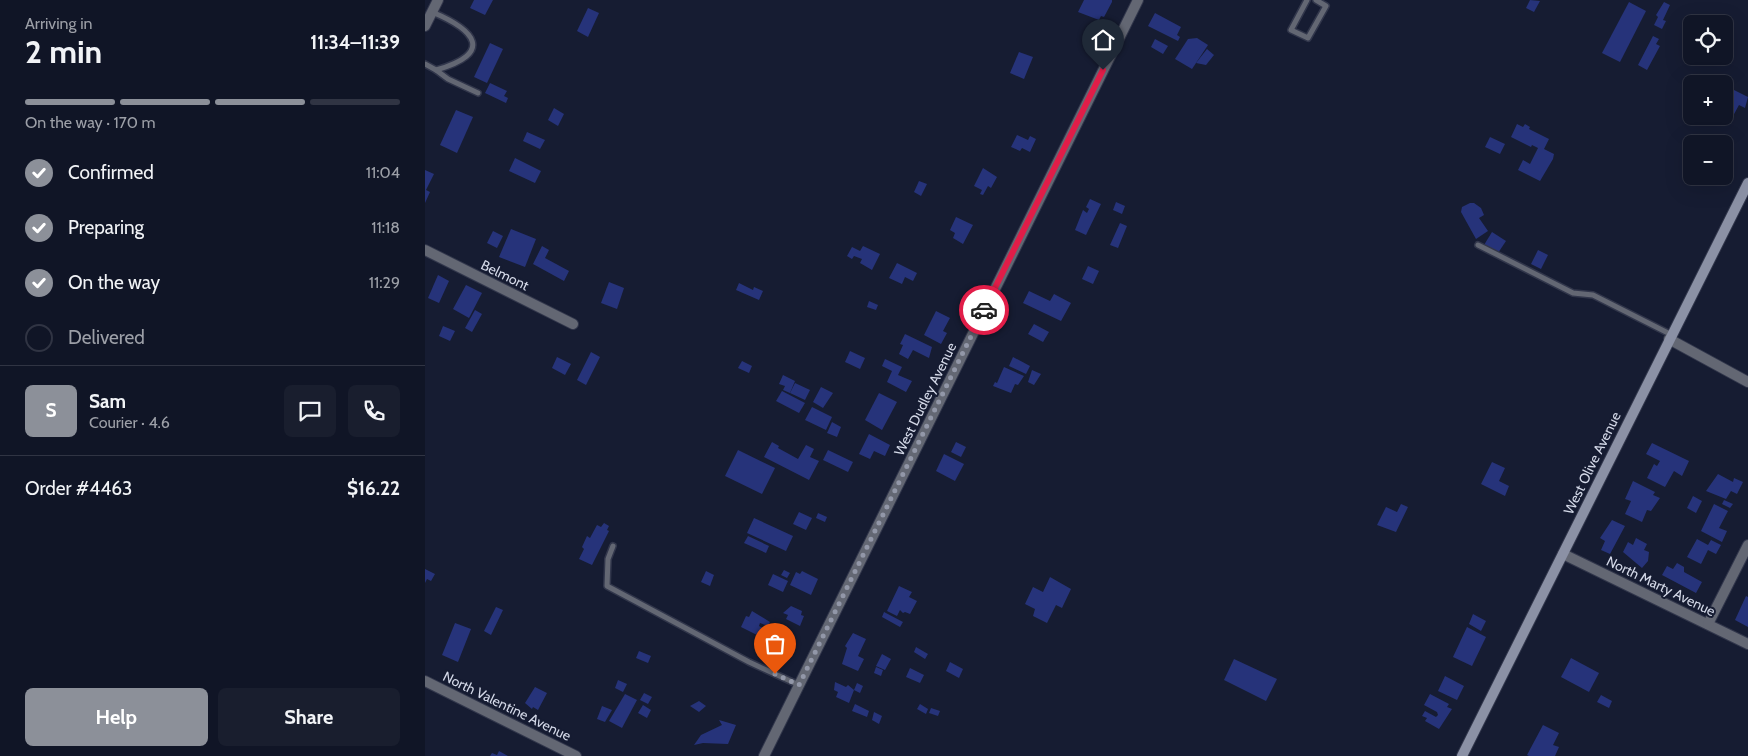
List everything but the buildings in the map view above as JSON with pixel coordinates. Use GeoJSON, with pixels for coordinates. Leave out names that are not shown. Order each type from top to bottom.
{"type":"FeatureCollection","features":[{"type":"Feature","properties":{"kind":"main road","name":"West Olive Avenue"},"geometry":{"type":"LineString","coordinates":[[1462,756],[1748,183]]}},
{"type":"Feature","properties":{"kind":"street"},"geometry":{"type":"LineString","coordinates":[[425,26],[438,0]]}},
{"type":"Feature","properties":{"kind":"street","name":"West Dudley Avenue"},"geometry":{"type":"LineString","coordinates":[[764,756],[1138,0]]}},
{"type":"Feature","properties":{"kind":"street","name":"Belmont"},"geometry":{"type":"LineString","coordinates":[[425,250],[573,324]]}},
{"type":"Feature","properties":{"kind":"street"},"geometry":{"type":"LineString","coordinates":[[1671,337],[1748,382]]}},
{"type":"Feature","properties":{"kind":"street"},"geometry":{"type":"LineString","coordinates":[[1708,624],[1748,545]]}},
{"type":"Feature","properties":{"kind":"street","name":"North Marty Avenue"},"geometry":{"type":"LineString","coordinates":[[1563,554],[1748,644]]}},
{"type":"Feature","properties":{"kind":"street","name":"North Valentine Avenue"},"geometry":{"type":"LineString","coordinates":[[425,681],[576,756]]}},
{"type":"Feature","properties":{"kind":"lane"},"geometry":{"type":"LineString","coordinates":[[1307,0],[1291,30],[1309,38],[1326,6],[1316,0]]}},
{"type":"Feature","properties":{"kind":"lane"},"geometry":{"type":"LineString","coordinates":[[432,12],[466,30],[471,38],[472,47],[470,54],[463,60],[436,70]]}},
{"type":"Feature","properties":{"kind":"lane"},"geometry":{"type":"LineString","coordinates":[[425,64],[448,79],[478,93]]}},
{"type":"Feature","properties":{"kind":"lane"},"geometry":{"type":"LineString","coordinates":[[1478,245],[1573,293],[1593,295],[1671,337]]}},
{"type":"Feature","properties":{"kind":"lane"},"geometry":{"type":"LineString","coordinates":[[613,546],[608,559],[607,586],[749,662],[799,685]]}},
{"type":"Feature","properties":{"kind":"way so far"},"geometry":{"type":"LineString","coordinates":[[775,674],[799,685],[984,310]]}},
{"type":"Feature","properties":{"kind":"route"},"geometry":{"type":"LineString","coordinates":[[984,310],[1103,70]]}}]}
